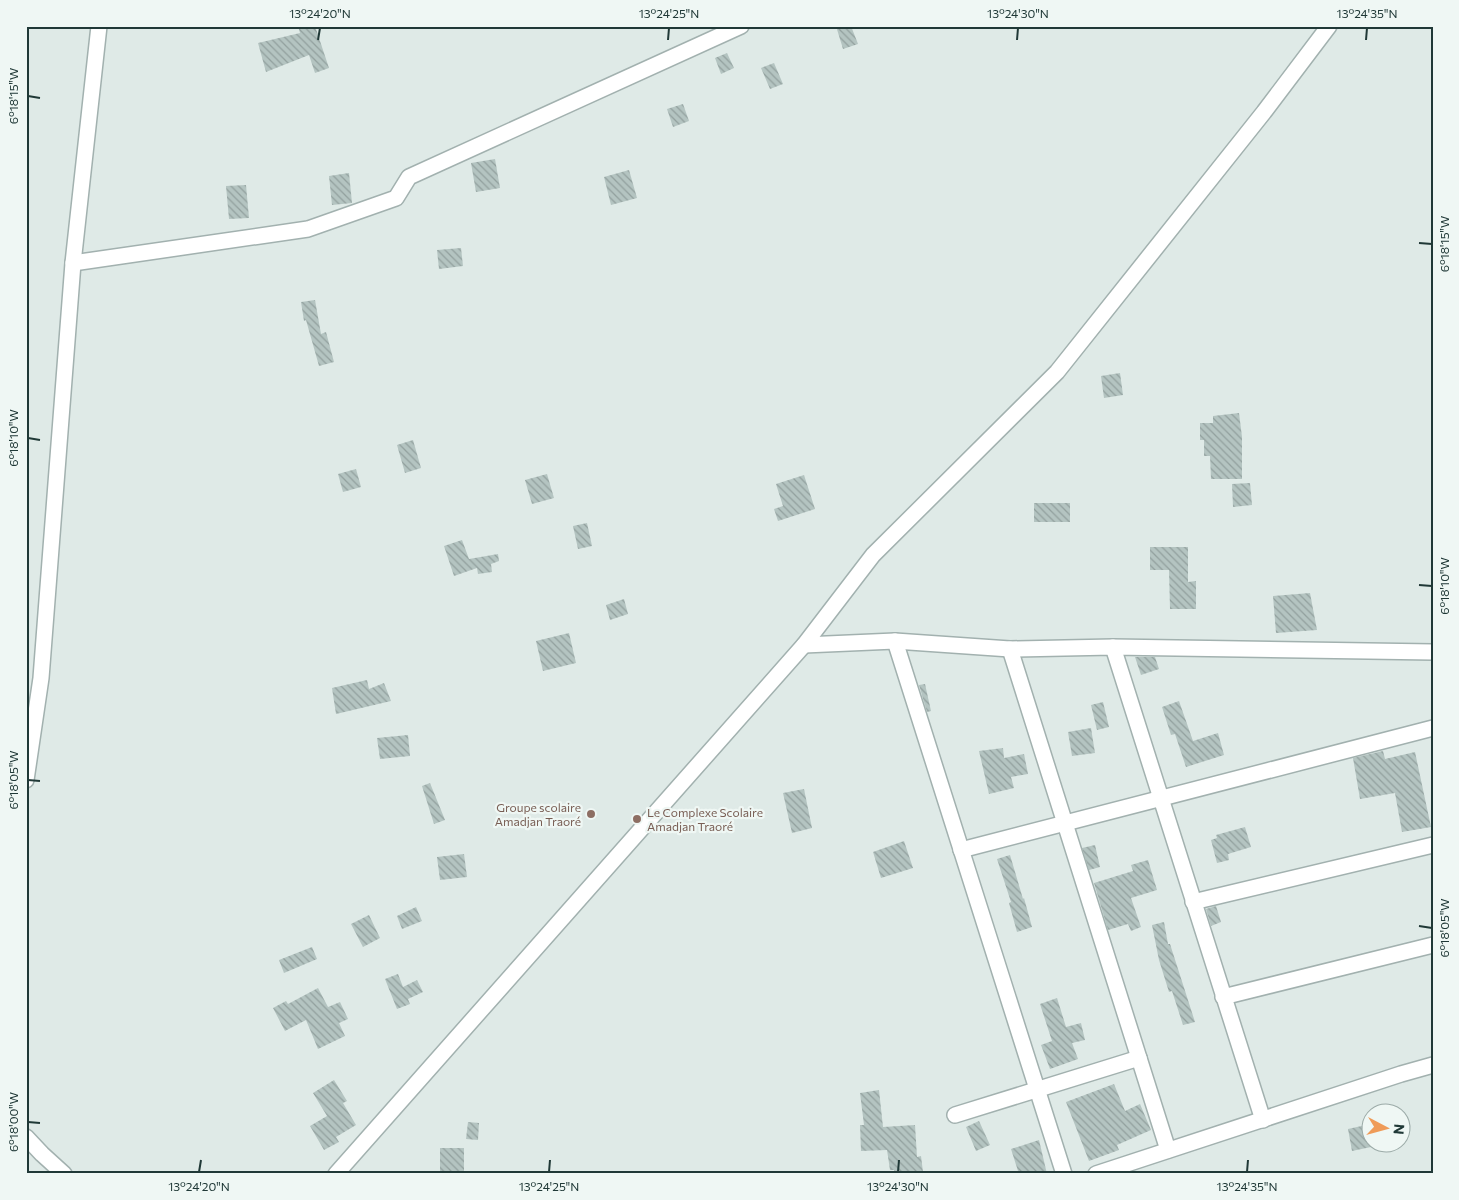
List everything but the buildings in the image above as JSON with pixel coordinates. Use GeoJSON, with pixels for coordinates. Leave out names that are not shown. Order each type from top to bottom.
{"type":"FeatureCollection","features":[{"type":"Feature","properties":{"kind":"street"},"geometry":{"type":"LineString","coordinates":[[26,780],[41,678],[73,263],[99,26]]}},
{"type":"Feature","properties":{"kind":"street"},"geometry":{"type":"LineString","coordinates":[[73,263],[308,229],[396,198],[409,177],[741,26]]}},
{"type":"Feature","properties":{"kind":"street"},"geometry":{"type":"LineString","coordinates":[[336,1174],[804,645],[873,555],[1057,372],[1264,112],[1329,26]]}},
{"type":"Feature","properties":{"kind":"street"},"geometry":{"type":"LineString","coordinates":[[804,645],[894,641],[1010,650],[1113,647],[1433,652]]}},
{"type":"Feature","properties":{"kind":"street"},"geometry":{"type":"LineString","coordinates":[[894,641],[1064,1174]]}},
{"type":"Feature","properties":{"kind":"street"},"geometry":{"type":"LineString","coordinates":[[1113,647],[1262,1120]]}},
{"type":"Feature","properties":{"kind":"street"},"geometry":{"type":"LineString","coordinates":[[1010,650],[1168,1150]]}},
{"type":"Feature","properties":{"kind":"street"},"geometry":{"type":"LineString","coordinates":[[961,850],[1433,728]]}},
{"type":"Feature","properties":{"kind":"street"},"geometry":{"type":"LineString","coordinates":[[1193,902],[1433,845]]}},
{"type":"Feature","properties":{"kind":"street"},"geometry":{"type":"LineString","coordinates":[[1223,997],[1433,945]]}},
{"type":"Feature","properties":{"kind":"street"},"geometry":{"type":"LineString","coordinates":[[955,1115],[1139,1058]]}},
{"type":"Feature","properties":{"kind":"street"},"geometry":{"type":"LineString","coordinates":[[1096,1174],[1433,1065]]}},
{"type":"Feature","properties":{"kind":"street"},"geometry":{"type":"LineString","coordinates":[[26,1137],[64,1174]]}},
{"type":"Feature","properties":{"kind":"place","name":"Groupe scolaire Amadjan Traoré"},"geometry":{"type":"Point","coordinates":[591,814]}},
{"type":"Feature","properties":{"kind":"place","name":"Le Complexe Scolaire Amadjan Traoré"},"geometry":{"type":"Point","coordinates":[637,819]}}]}
